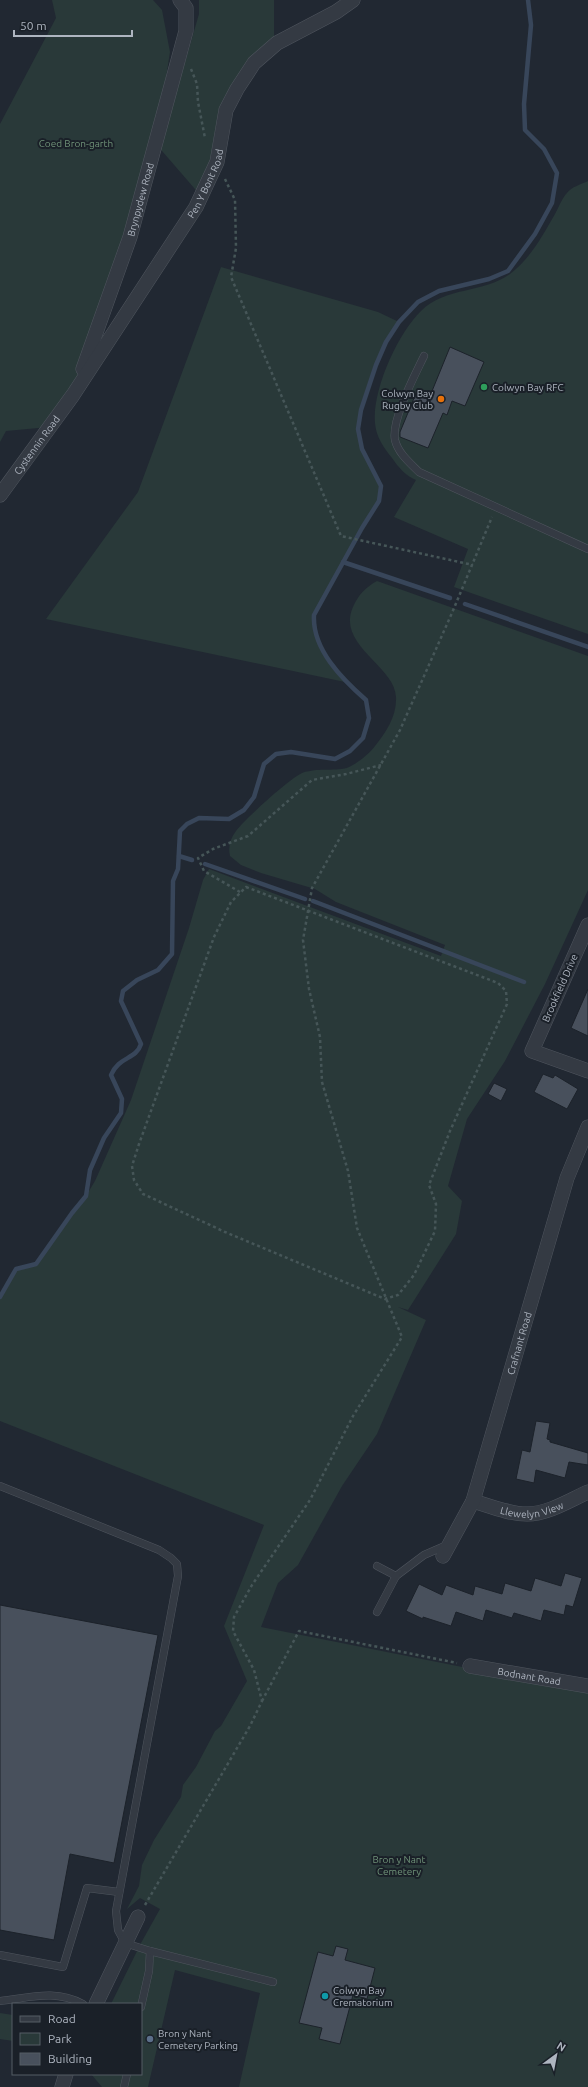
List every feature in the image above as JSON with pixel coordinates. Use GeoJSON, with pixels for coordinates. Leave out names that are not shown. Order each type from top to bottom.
{"type":"FeatureCollection","features":[{"type":"Feature","properties":{"kind":"street","name":"Pen Y Bont Road"},"geometry":{"type":"LineString","coordinates":[[72,395],[196,207],[217,162],[226,110],[237,89],[254,63],[277,43],[336,12],[354,0]]}},
{"type":"Feature","properties":{"kind":"street","name":"Brynpydew Road"},"geometry":{"type":"LineString","coordinates":[[72,395],[98,329],[130,237],[186,31],[185,3]]}},
{"type":"Feature","properties":{"kind":"street","name":"Cystennin Road"},"geometry":{"type":"LineString","coordinates":[[0,495],[72,395]]}},
{"type":"Feature","properties":{"kind":"street","name":"Brookfield Drive"},"geometry":{"type":"LineString","coordinates":[[588,925],[532,1051],[588,1071]]}},
{"type":"Feature","properties":{"kind":"street","name":"Crafnant Road"},"geometry":{"type":"LineString","coordinates":[[445,1551],[473,1501],[567,1178],[588,1127]]}},
{"type":"Feature","properties":{"kind":"street","name":"Llewelyn View"},"geometry":{"type":"LineString","coordinates":[[473,1501],[508,1511],[528,1514],[548,1510],[588,1492]]}},
{"type":"Feature","properties":{"kind":"street","name":"Bodnant Road"},"geometry":{"type":"LineString","coordinates":[[470,1666],[588,1686]]}},
{"type":"Feature","properties":{"kind":"street"},"geometry":{"type":"LineString","coordinates":[[96,2003],[138,1917]]}},
{"type":"Feature","properties":{"kind":"street"},"geometry":{"type":"LineString","coordinates":[[62,2087],[66,2075]]}},
{"type":"Feature","properties":{"kind":"lane"},"geometry":{"type":"LineString","coordinates":[[424,356],[394,426],[395,440],[404,456],[419,472],[588,549]]}},
{"type":"Feature","properties":{"kind":"lane"},"geometry":{"type":"LineString","coordinates":[[0,1486],[159,1550],[177,1564],[178,1576],[170,1626],[116,1911],[118,1930],[125,1943],[150,1951],[272,1982]]}},
{"type":"Feature","properties":{"kind":"lane"},"geometry":{"type":"LineString","coordinates":[[377,1612],[396,1576],[424,1555],[445,1551]]}},
{"type":"Feature","properties":{"kind":"lane"},"geometry":{"type":"LineString","coordinates":[[377,1566],[396,1576]]}},
{"type":"Feature","properties":{"kind":"lane"},"geometry":{"type":"LineString","coordinates":[[0,1955],[63,1966],[87,1888],[120,1892]]}},
{"type":"Feature","properties":{"kind":"lane"},"geometry":{"type":"LineString","coordinates":[[142,2003],[149,1971],[150,1951]]}},
{"type":"Feature","properties":{"kind":"lane"},"geometry":{"type":"LineString","coordinates":[[0,2001],[47,1994],[60,1995],[80,2003]]}},
{"type":"Feature","properties":{"kind":"lane"},"geometry":{"type":"LineString","coordinates":[[124,2087],[127,2075]]}},
{"type":"Feature","properties":{"kind":"path"},"geometry":{"type":"LineString","coordinates":[[182,47],[197,84],[203,133],[235,200],[236,248],[231,277],[338,529],[344,538],[473,565]]}},
{"type":"Feature","properties":{"kind":"path"},"geometry":{"type":"LineString","coordinates":[[262,1701],[254,1670],[233,1631],[234,1617],[252,1585],[310,1500],[353,1416],[402,1337],[385,1299],[357,1228],[348,1171],[322,1082],[320,1037],[309,989],[303,940],[307,909],[312,888],[400,730],[473,565],[496,507]]}},
{"type":"Feature","properties":{"kind":"path"},"geometry":{"type":"LineString","coordinates":[[240,892],[204,871],[198,858],[213,849],[248,836],[312,780],[346,774],[381,765]]}},
{"type":"Feature","properties":{"kind":"path"},"geometry":{"type":"LineString","coordinates":[[246,887],[307,909],[498,983],[506,991],[507,1004],[450,1131],[429,1185],[436,1204],[435,1232],[414,1275],[398,1295],[385,1299],[164,1204],[143,1194],[134,1180],[132,1166],[139,1144],[214,936],[231,902],[246,887]]}},
{"type":"Feature","properties":{"kind":"path"},"geometry":{"type":"LineString","coordinates":[[138,1917],[250,1726],[299,1631],[470,1666]]}},
{"type":"Feature","properties":{"kind":"green space","name":"Coed Bron-garth"},"geometry":{"type":"Polygon","coordinates":[[[52,0],[153,0],[162,10],[170,52],[156,141],[186,59],[199,14],[199,0],[274,0],[274,37],[228,105],[201,196],[156,144],[73,395],[49,427],[6,431],[0,442],[0,124],[56,18],[52,0]]]}},
{"type":"Feature","properties":{"kind":"green space","name":"Colwyn Bay RFC"},"geometry":{"type":"Polygon","coordinates":[[[588,181],[588,634],[454,587],[468,549],[394,517],[416,480],[402,471],[381,442],[375,423],[375,410],[382,379],[388,363],[404,333],[421,311],[431,303],[441,298],[500,280],[510,274],[524,261],[536,246],[565,195],[571,189],[588,181]]]}},
{"type":"Feature","properties":{"kind":"green space"},"geometry":{"type":"Polygon","coordinates":[[[221,267],[378,312],[399,322],[386,342],[376,365],[361,410],[358,429],[362,449],[381,486],[379,501],[362,528],[314,615],[314,624],[319,642],[345,682],[46,619],[138,492],[221,267]]]}},
{"type":"Feature","properties":{"kind":"green space","name":"Bron y Nant Cemetery"},"geometry":{"type":"Polygon","coordinates":[[[377,581],[588,656],[588,890],[545,984],[505,1061],[467,1119],[448,1186],[462,1201],[456,1234],[408,1310],[398,1307],[426,1320],[377,1434],[342,1486],[298,1565],[278,1583],[261,1627],[588,1692],[588,2087],[239,2087],[260,1993],[175,1970],[148,2087],[102,2087],[92,2075],[142,2075],[142,2003],[111,2003],[141,1943],[160,1909],[140,1898],[127,1909],[139,1886],[142,1865],[154,1840],[181,1797],[183,1785],[196,1767],[215,1731],[221,1726],[247,1681],[224,1626],[264,1525],[0,1421],[0,1297],[16,1269],[36,1264],[86,1196],[95,1181],[131,1100],[189,928],[203,880],[209,869],[441,956],[445,945],[336,902],[315,889],[261,873],[241,865],[230,856],[230,843],[236,831],[278,791],[304,772],[342,769],[364,758],[373,749],[390,723],[396,704],[393,686],[386,675],[359,644],[352,633],[350,621],[353,607],[357,599],[369,586],[377,581]]]}},
{"type":"Feature","properties":{"kind":"green space"},"geometry":{"type":"Polygon","coordinates":[[[0,2013],[12,2015],[12,2041],[0,2039],[0,2013]]]}},
{"type":"Feature","properties":{"kind":"building","name":"Colwyn Bay Rugby Club"},"geometry":{"type":"Polygon","coordinates":[[[450,347],[484,362],[465,406],[452,401],[447,415],[443,413],[428,448],[400,437],[400,432],[417,391],[430,396],[450,347]]]}},
{"type":"Feature","properties":{"kind":"building"},"geometry":{"type":"Polygon","coordinates":[[[588,989],[588,1036],[571,1028],[588,989]]]}},
{"type":"Feature","properties":{"kind":"building"},"geometry":{"type":"Polygon","coordinates":[[[543,1074],[553,1078],[555,1075],[578,1089],[567,1109],[534,1092],[543,1074]]]}},
{"type":"Feature","properties":{"kind":"building"},"geometry":{"type":"Polygon","coordinates":[[[494,1083],[507,1089],[501,1101],[488,1094],[494,1083]]]}},
{"type":"Feature","properties":{"kind":"building"},"geometry":{"type":"Polygon","coordinates":[[[536,1421],[550,1423],[547,1439],[550,1440],[550,1442],[588,1453],[588,1465],[569,1462],[565,1478],[536,1470],[534,1483],[516,1479],[522,1450],[530,1452],[536,1421]]]}},
{"type":"Feature","properties":{"kind":"building"},"geometry":{"type":"Polygon","coordinates":[[[565,1573],[582,1578],[573,1607],[566,1605],[564,1615],[544,1610],[541,1621],[514,1613],[512,1618],[486,1610],[483,1621],[456,1612],[451,1626],[423,1617],[423,1619],[406,1611],[419,1584],[442,1595],[446,1585],[473,1595],[475,1586],[502,1594],[505,1583],[531,1591],[535,1578],[561,1586],[565,1573]]]}},
{"type":"Feature","properties":{"kind":"building"},"geometry":{"type":"Polygon","coordinates":[[[0,1605],[158,1635],[114,1863],[70,1854],[54,1940],[0,1930],[0,1605]]]}},
{"type":"Feature","properties":{"kind":"building","name":"Colwyn Bay Crematorium"},"geometry":{"type":"Polygon","coordinates":[[[336,1946],[348,1949],[345,1960],[375,1968],[367,1999],[353,1995],[340,2044],[319,2039],[322,2028],[299,2023],[318,1952],[333,1956],[336,1946]]]}},
{"type":"Feature","properties":{"kind":"waterway"},"geometry":{"type":"LineString","coordinates":[[0,1297],[16,1269],[36,1264],[72,1213],[86,1196],[90,1170],[104,1138],[121,1113],[122,1099],[111,1075],[118,1064],[135,1053],[141,1044],[121,1001],[123,991],[137,980],[158,970],[172,954],[173,881],[178,869],[180,831],[187,824],[199,818],[229,819],[244,810],[254,797],[264,764],[276,754],[291,752],[335,759],[350,751],[363,738],[369,718],[366,700],[338,673],[323,651],[318,640],[314,615],[362,528],[379,501],[381,486],[362,449],[358,429],[361,410],[376,365],[386,342],[399,322],[418,302],[439,291],[489,279],[508,271],[535,234],[552,203],[557,173],[544,149],[525,130],[524,104],[531,25],[528,0]]}},
{"type":"Feature","properties":{"kind":"waterway"},"geometry":{"type":"LineString","coordinates":[[343,562],[450,598]]}},
{"type":"Feature","properties":{"kind":"waterway"},"geometry":{"type":"LineString","coordinates":[[465,604],[588,647]]}},
{"type":"Feature","properties":{"kind":"waterway"},"geometry":{"type":"LineString","coordinates":[[179,856],[192,860]]}},
{"type":"Feature","properties":{"kind":"waterway"},"geometry":{"type":"LineString","coordinates":[[205,864],[305,899]]}},
{"type":"Feature","properties":{"kind":"waterway"},"geometry":{"type":"LineString","coordinates":[[313,901],[524,982]]}},
{"type":"Feature","properties":{"kind":"place","name":"Colwyn Bay RFC"},"geometry":{"type":"Point","coordinates":[484,387]}},
{"type":"Feature","properties":{"kind":"place","name":"Colwyn Bay Rugby Club"},"geometry":{"type":"Point","coordinates":[441,399]}},
{"type":"Feature","properties":{"kind":"place","name":"Colwyn Bay Crematorium"},"geometry":{"type":"Point","coordinates":[325,1996]}},
{"type":"Feature","properties":{"kind":"place","name":"Bron y Nant Cemetery Parking"},"geometry":{"type":"Point","coordinates":[150,2039]}}]}
